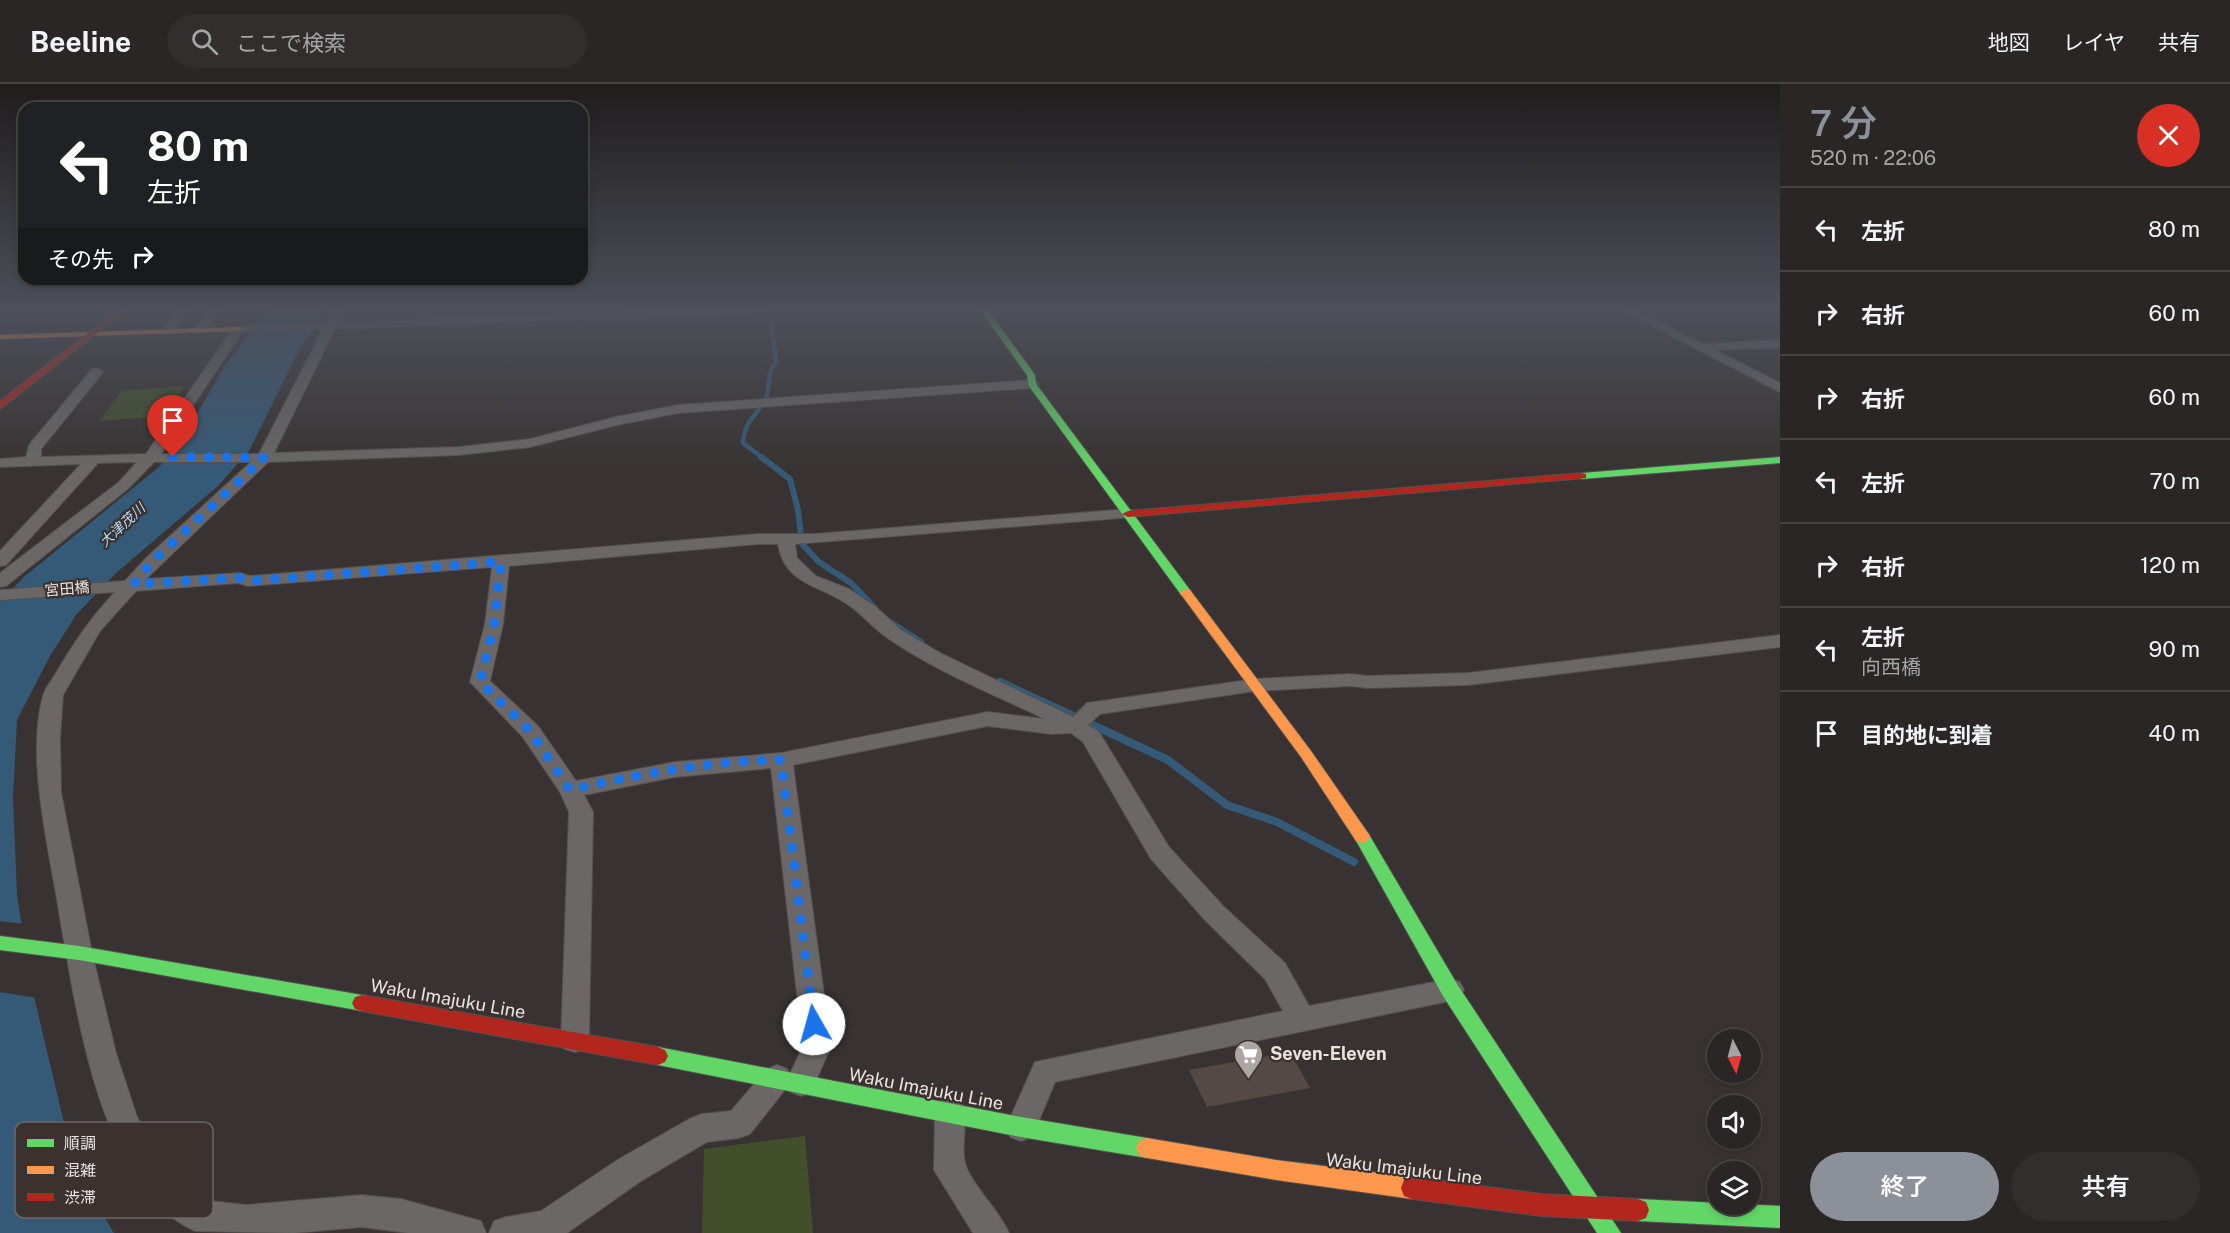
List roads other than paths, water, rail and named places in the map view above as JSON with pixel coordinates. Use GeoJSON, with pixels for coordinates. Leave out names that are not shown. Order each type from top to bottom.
{"type":"FeatureCollection","features":[{"type":"Feature","properties":{"kind":"street"},"geometry":{"type":"LineString","coordinates":[[0,406],[57,364]]}},
{"type":"Feature","properties":{"kind":"street"},"geometry":{"type":"LineString","coordinates":[[0,582],[124,485],[151,457],[214,364]]}},
{"type":"Feature","properties":{"kind":"street"},"geometry":{"type":"LineString","coordinates":[[123,1122],[102,1053],[79,953],[50,792],[49,738],[53,695],[92,628],[153,561],[264,458],[313,364]]}},
{"type":"Feature","properties":{"kind":"street"},"geometry":{"type":"LineString","coordinates":[[1023,364],[1031,375],[1032,384],[1255,685],[1366,842],[1450,990],[1610,1233]]}},
{"type":"Feature","properties":{"kind":"street"},"geometry":{"type":"LineString","coordinates":[[1731,364],[1780,388]]}},
{"type":"Feature","properties":{"kind":"street"},"geometry":{"type":"LineString","coordinates":[[33,462],[34,448],[97,372]]}},
{"type":"Feature","properties":{"kind":"street"},"geometry":{"type":"LineString","coordinates":[[0,463],[94,458],[264,458],[459,451],[530,443],[616,421],[678,409],[1032,384]]}},
{"type":"Feature","properties":{"kind":"street"},"geometry":{"type":"LineString","coordinates":[[0,561],[94,458]]}},
{"type":"Feature","properties":{"kind":"street"},"geometry":{"type":"LineString","coordinates":[[1128,514],[1780,460]]}},
{"type":"Feature","properties":{"kind":"street","name":"宮田橋"},"geometry":{"type":"LineString","coordinates":[[0,595],[240,578],[248,581],[501,562],[758,539],[815,539],[1128,514]]}},
{"type":"Feature","properties":{"kind":"street"},"geometry":{"type":"LineString","coordinates":[[786,540],[789,559],[810,580],[843,594],[861,605],[894,634],[935,658],[1075,726],[1091,737],[1160,853],[1214,913],[1275,971],[1301,1018]]}},
{"type":"Feature","properties":{"kind":"street"},"geometry":{"type":"LineString","coordinates":[[501,562],[494,624],[480,682],[530,731],[570,790],[581,812],[575,1040]]}},
{"type":"Feature","properties":{"kind":"street"},"geometry":{"type":"LineString","coordinates":[[570,790],[638,774],[737,761],[781,760],[988,719],[1051,727],[1075,726],[1094,708],[1255,685],[1350,680],[1368,682],[1468,679],[1780,641]]}},
{"type":"Feature","properties":{"kind":"street"},"geometry":{"type":"LineString","coordinates":[[506,1233],[547,1227],[630,1170],[702,1128],[739,1124],[789,1080],[817,1046],[781,760]]}},
{"type":"Feature","properties":{"kind":"street","name":"Waku Imajuku Line"},"geometry":{"type":"LineString","coordinates":[[0,943],[79,953],[575,1040],[1021,1127],[1276,1170],[1542,1205],[1780,1217]]}},
{"type":"Feature","properties":{"kind":"street"},"geometry":{"type":"LineString","coordinates":[[1021,1127],[1045,1071],[1450,990]]}},
{"type":"Feature","properties":{"kind":"street"},"geometry":{"type":"LineString","coordinates":[[950,1112],[950,1170],[992,1233]]}},
{"type":"Feature","properties":{"kind":"street"},"geometry":{"type":"LineString","coordinates":[[213,1217],[246,1221],[362,1211],[401,1215],[469,1233]]}},
{"type":"Feature","properties":{"kind":"water","name":"大津茂川"},"geometry":{"type":"Polygon","coordinates":[[[227,364],[292,364],[249,451],[218,486],[116,573],[76,615],[50,656],[17,720],[13,798],[17,895],[30,980],[64,1122],[15,1122],[15,1218],[105,1218],[114,1233],[0,1233],[0,602],[25,576],[159,467],[181,441],[227,364]]]}},
{"type":"Feature","properties":{"kind":"waterway"},"geometry":{"type":"LineString","coordinates":[[763,458],[743,443],[746,428],[766,398],[771,371],[775,364]]}},
{"type":"Feature","properties":{"kind":"waterway"},"geometry":{"type":"LineString","coordinates":[[761,457],[790,479],[798,510],[802,544],[819,562],[851,583],[875,608]]}},
{"type":"Feature","properties":{"kind":"waterway"},"geometry":{"type":"LineString","coordinates":[[892,623],[921,642]]}},
{"type":"Feature","properties":{"kind":"waterway"},"geometry":{"type":"LineString","coordinates":[[1000,682],[1168,760],[1227,805],[1277,822],[1354,862]]}},
{"type":"Feature","properties":{"kind":"place","name":"Seven-Eleven"},"geometry":{"type":"Point","coordinates":[1249,1080]}}]}
